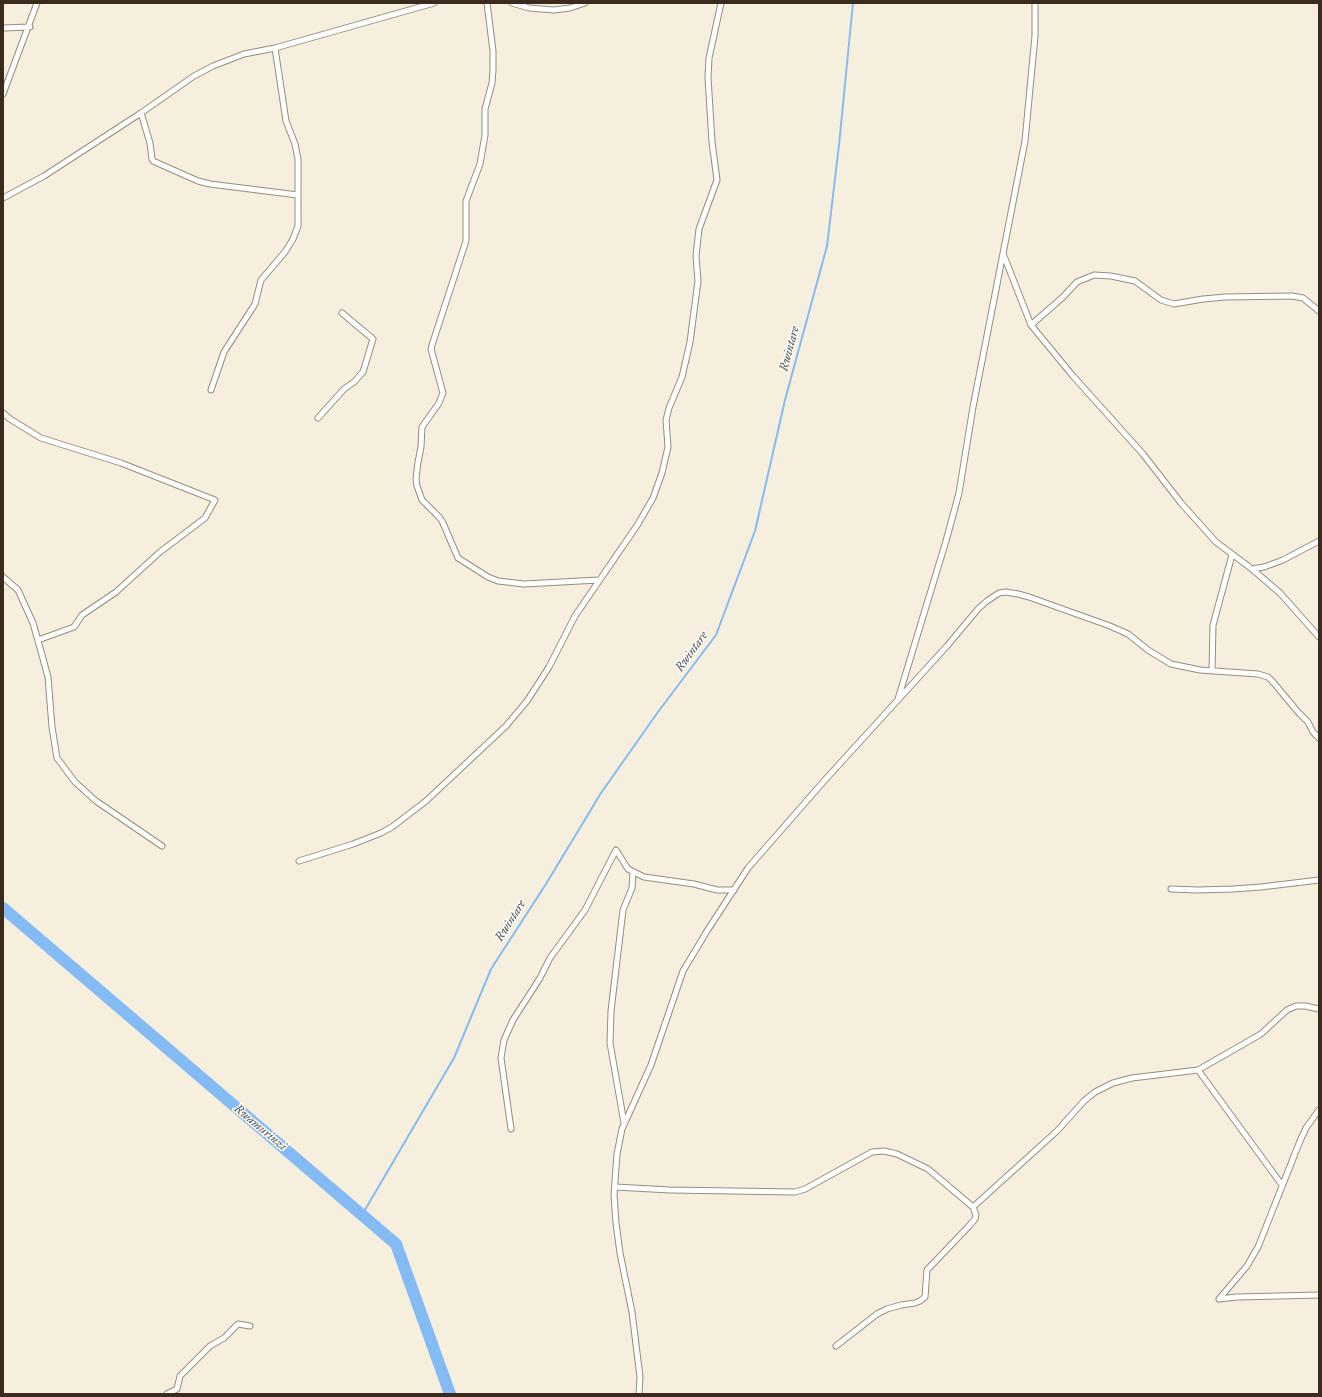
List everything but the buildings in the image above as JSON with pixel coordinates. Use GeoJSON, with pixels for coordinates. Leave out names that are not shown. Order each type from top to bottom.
{"type":"FeatureCollection","features":[{"type":"Feature","properties":{"kind":"street"},"geometry":{"type":"LineString","coordinates":[[3,94],[37,3]]}},
{"type":"Feature","properties":{"kind":"street"},"geometry":{"type":"LineString","coordinates":[[3,198],[44,176],[204,70],[244,54],[275,48],[434,3]]}},
{"type":"Feature","properties":{"kind":"street"},"geometry":{"type":"LineString","coordinates":[[488,3],[494,51],[492,83],[485,109],[485,135],[480,164],[466,201],[466,241],[431,349],[443,393],[439,403],[422,426],[417,486],[422,500],[443,523],[458,558],[488,577],[498,581],[524,584],[599,580]]}},
{"type":"Feature","properties":{"kind":"street"},"geometry":{"type":"LineString","coordinates":[[512,3],[529,8],[554,10],[570,8],[585,3]]}},
{"type":"Feature","properties":{"kind":"street"},"geometry":{"type":"LineString","coordinates":[[299,861],[360,841],[392,827],[426,801],[491,741],[527,701],[549,666],[576,616],[638,524],[653,498],[662,473],[668,447],[666,420],[669,408],[682,377],[690,342],[698,281],[696,256],[699,229],[717,180],[712,142],[708,71],[711,44],[721,3]]}},
{"type":"Feature","properties":{"kind":"street"},"geometry":{"type":"LineString","coordinates":[[898,700],[959,493],[973,407],[1025,141],[1035,36],[1035,3]]}},
{"type":"Feature","properties":{"kind":"street"},"geometry":{"type":"LineString","coordinates":[[3,28],[30,27],[37,14]]}},
{"type":"Feature","properties":{"kind":"street"},"geometry":{"type":"LineString","coordinates":[[211,390],[224,352],[255,304],[261,280],[293,239],[298,226],[297,153],[286,121],[275,48]]}},
{"type":"Feature","properties":{"kind":"street"},"geometry":{"type":"LineString","coordinates":[[141,113],[150,143],[153,161],[198,181],[210,184],[298,195]]}},
{"type":"Feature","properties":{"kind":"street"},"geometry":{"type":"LineString","coordinates":[[1003,255],[1031,325],[1073,376],[1143,454],[1181,503],[1216,542],[1252,569],[1280,594],[1319,637]]}},
{"type":"Feature","properties":{"kind":"street"},"geometry":{"type":"LineString","coordinates":[[1031,325],[1077,282],[1094,275],[1111,276],[1135,281],[1161,300],[1174,304],[1210,298],[1292,296],[1303,298],[1319,311]]}},
{"type":"Feature","properties":{"kind":"street"},"geometry":{"type":"LineString","coordinates":[[318,418],[344,389],[354,382],[363,372],[373,339],[342,313]]}},
{"type":"Feature","properties":{"kind":"street"},"geometry":{"type":"LineString","coordinates":[[3,414],[41,438],[121,463],[215,500],[205,518],[160,552],[116,592],[82,615],[74,628],[38,640]]}},
{"type":"Feature","properties":{"kind":"street"},"geometry":{"type":"LineString","coordinates":[[1252,569],[1264,567],[1283,560],[1319,541]]}},
{"type":"Feature","properties":{"kind":"street"},"geometry":{"type":"LineString","coordinates":[[1212,671],[1213,625],[1232,555]]}},
{"type":"Feature","properties":{"kind":"street"},"geometry":{"type":"LineString","coordinates":[[3,577],[18,590],[33,623],[48,677],[52,727],[57,758],[75,782],[96,801],[162,846]]}},
{"type":"Feature","properties":{"kind":"street"},"geometry":{"type":"LineString","coordinates":[[639,1394],[640,1377],[632,1312],[619,1245],[614,1195],[617,1154],[622,1128],[651,1066],[683,971],[748,868],[824,781],[947,646],[978,609],[999,593],[1006,592],[1029,597],[1128,634],[1148,650],[1171,664],[1212,671],[1258,674],[1268,677],[1308,722],[1313,732],[1319,738]]}},
{"type":"Feature","properties":{"kind":"street"},"geometry":{"type":"LineString","coordinates":[[511,1129],[501,1058],[504,1040],[513,1020],[540,978],[550,958],[585,910],[616,850],[628,869],[644,877],[694,884],[717,890],[734,890]]}},
{"type":"Feature","properties":{"kind":"street"},"geometry":{"type":"LineString","coordinates":[[624,1123],[610,1043],[611,1011],[623,910],[632,888],[634,872]]}},
{"type":"Feature","properties":{"kind":"street"},"geometry":{"type":"LineString","coordinates":[[1171,889],[1233,889],[1319,880]]}},
{"type":"Feature","properties":{"kind":"street"},"geometry":{"type":"LineString","coordinates":[[973,1207],[1057,1131],[1084,1101],[1095,1092],[1132,1078],[1198,1070],[1261,1034],[1287,1010],[1296,1006],[1319,1009]]}},
{"type":"Feature","properties":{"kind":"street"},"geometry":{"type":"LineString","coordinates":[[1198,1070],[1282,1185]]}},
{"type":"Feature","properties":{"kind":"street"},"geometry":{"type":"LineString","coordinates":[[1319,1110],[1306,1128],[1258,1247],[1247,1266],[1219,1299],[1237,1297],[1319,1295]]}},
{"type":"Feature","properties":{"kind":"street"},"geometry":{"type":"LineString","coordinates":[[615,1186],[670,1190],[796,1192],[806,1189],[872,1152],[884,1151],[897,1154],[928,1169],[973,1207],[976,1214],[975,1218],[927,1270],[925,1297],[915,1303],[887,1309],[877,1314],[836,1346]]}},
{"type":"Feature","properties":{"kind":"street"},"geometry":{"type":"LineString","coordinates":[[167,1394],[177,1389],[180,1376],[210,1346],[224,1338],[238,1324],[250,1326]]}},
{"type":"Feature","properties":{"kind":"waterway","name":"Rwintare"},"geometry":{"type":"LineString","coordinates":[[362,1215],[454,1058],[491,969],[546,884],[601,793],[658,712],[716,635],[755,531],[785,400],[827,246],[853,3]]}},
{"type":"Feature","properties":{"kind":"waterway","name":"Rwamurinzi"},"geometry":{"type":"LineString","coordinates":[[3,908],[396,1244],[450,1394]]}}]}
